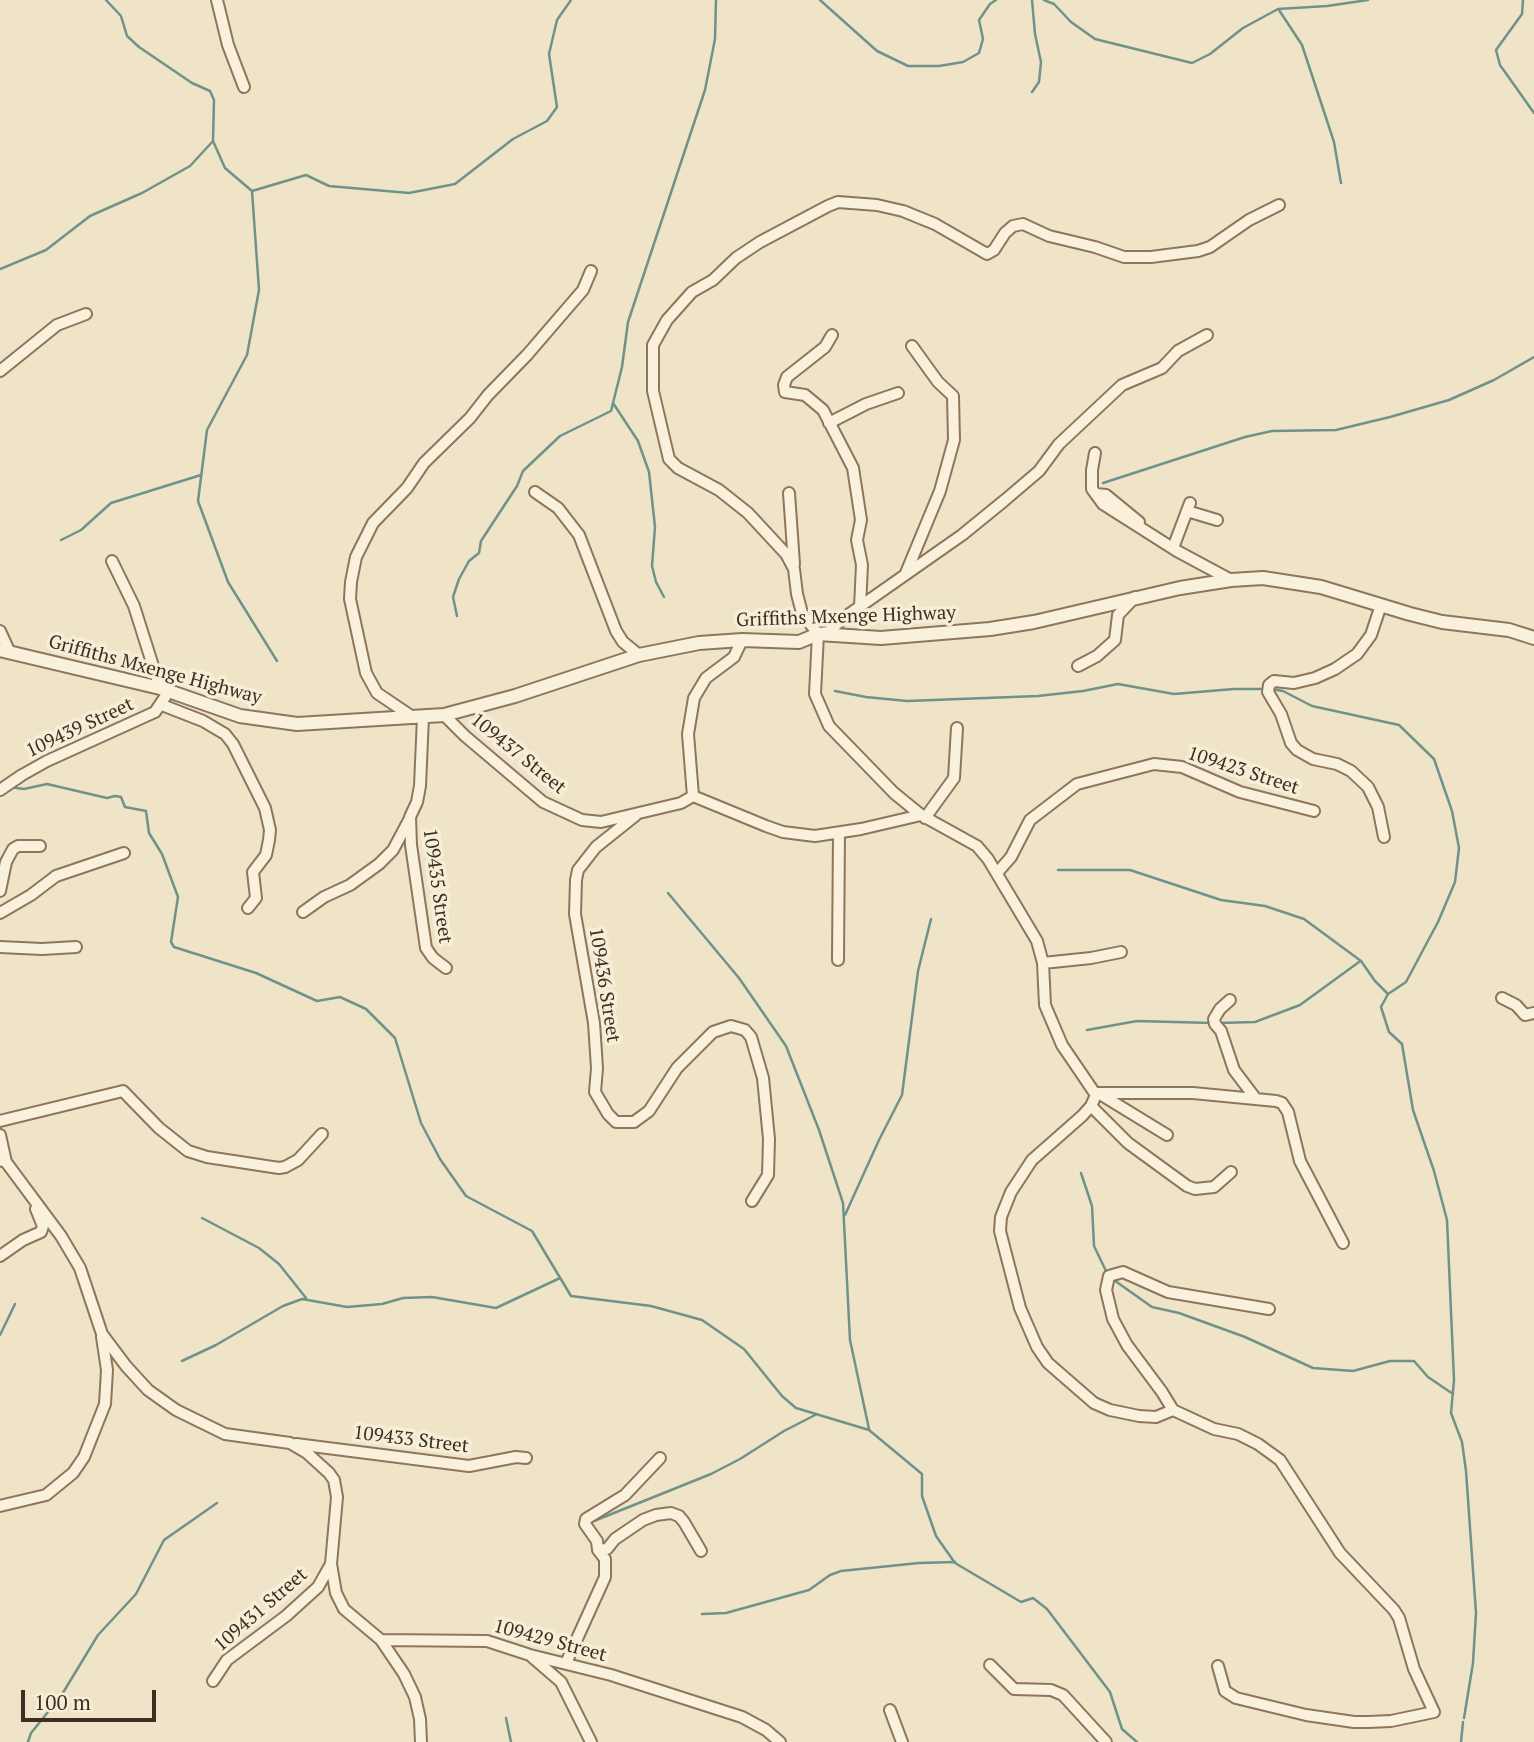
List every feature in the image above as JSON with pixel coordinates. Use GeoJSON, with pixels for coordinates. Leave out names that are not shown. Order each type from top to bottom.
{"type":"FeatureCollection","features":[{"type":"Feature","properties":{"kind":"street"},"geometry":{"type":"LineString","coordinates":[[217,0],[228,45],[244,87]]}},
{"type":"Feature","properties":{"kind":"street"},"geometry":{"type":"LineString","coordinates":[[794,569],[786,554],[747,513],[719,490],[672,464],[668,458],[653,391],[653,345],[667,320],[682,302],[713,280],[736,258],[760,242],[838,202],[877,205],[903,211],[945,229],[983,253],[994,250],[1013,226],[1023,224],[1049,236],[1124,257],[1151,257],[1210,247],[1255,217],[1279,205]]}},
{"type":"Feature","properties":{"kind":"street"},"geometry":{"type":"LineString","coordinates":[[418,718],[377,693],[366,673],[350,599],[356,557],[377,517],[407,488],[424,463],[470,418],[527,355],[583,290],[591,271]]}},
{"type":"Feature","properties":{"kind":"street"},"geometry":{"type":"LineString","coordinates":[[0,371],[57,325],[86,314]]}},
{"type":"Feature","properties":{"kind":"street"},"geometry":{"type":"LineString","coordinates":[[832,335],[825,347],[787,377],[784,384],[785,392],[794,392],[813,401],[823,410],[853,468],[861,520],[858,540],[862,565],[860,607]]}},
{"type":"Feature","properties":{"kind":"street"},"geometry":{"type":"LineString","coordinates":[[818,634],[828,632],[906,573],[962,536],[1039,471],[1059,444],[1122,385],[1162,368],[1178,351],[1207,335]]}},
{"type":"Feature","properties":{"kind":"street"},"geometry":{"type":"LineString","coordinates":[[906,573],[940,491],[954,440],[953,396],[937,382],[912,346]]}},
{"type":"Feature","properties":{"kind":"street"},"geometry":{"type":"LineString","coordinates":[[829,423],[866,404],[898,393]]}},
{"type":"Feature","properties":{"kind":"street"},"geometry":{"type":"LineString","coordinates":[[1095,453],[1092,470],[1103,504],[1171,547],[1231,580]]}},
{"type":"Feature","properties":{"kind":"street"},"geometry":{"type":"LineString","coordinates":[[535,492],[558,508],[579,534],[616,631],[623,642],[639,655]]}},
{"type":"Feature","properties":{"kind":"street"},"geometry":{"type":"LineString","coordinates":[[789,493],[797,594],[802,612],[818,634],[815,694],[829,726],[894,793],[923,817],[976,846],[997,873],[1037,941],[1044,963],[1045,1005],[1062,1045],[1098,1093],[1167,1135]]}},
{"type":"Feature","properties":{"kind":"street"},"geometry":{"type":"LineString","coordinates":[[1171,547],[1188,507],[1217,520]]}},
{"type":"Feature","properties":{"kind":"street"},"geometry":{"type":"LineString","coordinates":[[112,561],[134,606],[164,690]]}},
{"type":"Feature","properties":{"kind":"street","name":"Griffiths Mxenge Highway"},"geometry":{"type":"LineString","coordinates":[[5,652],[164,690],[240,716],[297,724],[444,715],[515,696],[639,655],[699,643],[742,640],[799,642],[818,634],[881,638],[990,629],[1034,622],[1135,597],[1231,580],[1263,578],[1321,587],[1443,622],[1508,630],[1534,638]]}},
{"type":"Feature","properties":{"kind":"street"},"geometry":{"type":"LineString","coordinates":[[1078,666],[1097,656],[1115,640],[1118,615],[1135,597]]}},
{"type":"Feature","properties":{"kind":"street"},"geometry":{"type":"LineString","coordinates":[[1381,605],[1371,635],[1357,654],[1335,669],[1315,678],[1294,683],[1274,681],[1269,685],[1268,692],[1297,750],[1313,759],[1338,764],[1368,787],[1378,807],[1384,837]]}},
{"type":"Feature","properties":{"kind":"street"},"geometry":{"type":"LineString","coordinates":[[0,631],[5,652]]}},
{"type":"Feature","properties":{"kind":"street"},"geometry":{"type":"LineString","coordinates":[[742,640],[734,657],[706,678],[694,698],[688,734],[693,796],[766,827],[815,836],[923,817],[954,778],[957,728]]}},
{"type":"Feature","properties":{"kind":"street","name":"109439 Street"},"geometry":{"type":"LineString","coordinates":[[0,790],[34,768],[155,712],[162,705],[164,690]]}},
{"type":"Feature","properties":{"kind":"street"},"geometry":{"type":"LineString","coordinates":[[162,705],[204,721],[225,734],[233,744],[265,808],[270,830],[269,840],[265,855],[253,872],[256,898],[248,908]]}},
{"type":"Feature","properties":{"kind":"street","name":"109437 Street"},"geometry":{"type":"LineString","coordinates":[[444,715],[543,802],[593,823],[681,803],[693,796]]}},
{"type":"Feature","properties":{"kind":"street","name":"109435 Street"},"geometry":{"type":"LineString","coordinates":[[418,718],[420,786],[411,817],[411,845],[426,948],[433,958],[446,968]]}},
{"type":"Feature","properties":{"kind":"street","name":"109423 Street"},"geometry":{"type":"LineString","coordinates":[[997,873],[1011,857],[1030,820],[1077,784],[1154,764],[1182,768],[1240,792],[1314,811]]}},
{"type":"Feature","properties":{"kind":"street","name":"109436 Street"},"geometry":{"type":"LineString","coordinates":[[638,813],[596,847],[578,870],[576,880],[575,914],[594,1023],[597,1068],[595,1092],[616,1122],[635,1122],[649,1111],[677,1068],[713,1032],[731,1026],[745,1030],[751,1037],[763,1077],[769,1139],[768,1175],[752,1201]]}},
{"type":"Feature","properties":{"kind":"street"},"geometry":{"type":"LineString","coordinates":[[303,912],[324,897],[350,885],[379,864],[393,850],[411,817]]}},
{"type":"Feature","properties":{"kind":"street"},"geometry":{"type":"LineString","coordinates":[[838,960],[839,833]]}},
{"type":"Feature","properties":{"kind":"street"},"geometry":{"type":"LineString","coordinates":[[0,891],[6,862],[13,849],[18,846],[40,846]]}},
{"type":"Feature","properties":{"kind":"street"},"geometry":{"type":"LineString","coordinates":[[0,913],[56,876],[124,853]]}},
{"type":"Feature","properties":{"kind":"street"},"geometry":{"type":"LineString","coordinates":[[0,947],[76,947]]}},
{"type":"Feature","properties":{"kind":"street"},"geometry":{"type":"LineString","coordinates":[[1044,963],[1121,952]]}},
{"type":"Feature","properties":{"kind":"street"},"geometry":{"type":"LineString","coordinates":[[1502,998],[1516,1005],[1525,1015],[1534,1013]]}},
{"type":"Feature","properties":{"kind":"street"},"geometry":{"type":"LineString","coordinates":[[1230,1000],[1220,1009],[1214,1019],[1215,1024],[1221,1031],[1234,1070],[1256,1099]]}},
{"type":"Feature","properties":{"kind":"street"},"geometry":{"type":"LineString","coordinates":[[0,1121],[123,1091],[179,1145],[207,1157],[285,1167],[298,1160],[322,1134]]}},
{"type":"Feature","properties":{"kind":"street"},"geometry":{"type":"LineString","coordinates":[[1098,1093],[1180,1092],[1276,1101],[1286,1108],[1300,1161],[1343,1243]]}},
{"type":"Feature","properties":{"kind":"street"},"geometry":{"type":"LineString","coordinates":[[1098,1093],[1091,1106],[1042,1150],[1025,1171],[1005,1205],[1000,1234],[1020,1308],[1037,1347],[1048,1363],[1094,1403],[1110,1410],[1156,1417],[1173,1410]]}},
{"type":"Feature","properties":{"kind":"street"},"geometry":{"type":"LineString","coordinates":[[1091,1106],[1128,1143],[1187,1186],[1195,1189],[1214,1187],[1231,1172]]}},
{"type":"Feature","properties":{"kind":"street"},"geometry":{"type":"LineString","coordinates":[[0,1135],[3,1161],[61,1236],[80,1268],[102,1334],[107,1390],[100,1421],[84,1457],[73,1473],[46,1495],[0,1506]]}},
{"type":"Feature","properties":{"kind":"street"},"geometry":{"type":"LineString","coordinates":[[0,1256],[43,1229],[25,1188]]}},
{"type":"Feature","properties":{"kind":"street"},"geometry":{"type":"LineString","coordinates":[[1218,1667],[1225,1691],[1236,1698],[1306,1715],[1354,1722],[1391,1720],[1434,1712],[1414,1668],[1399,1618],[1340,1553],[1280,1460],[1238,1434],[1214,1429],[1173,1410],[1127,1345],[1113,1319],[1106,1290],[1109,1276],[1123,1272],[1168,1292],[1269,1309]]}},
{"type":"Feature","properties":{"kind":"street"},"geometry":{"type":"LineString","coordinates":[[102,1334],[141,1382],[176,1410],[225,1434],[290,1443],[319,1463],[334,1480],[337,1509],[331,1564],[337,1592],[344,1609],[381,1640],[404,1674],[415,1697],[421,1742]]}},
{"type":"Feature","properties":{"kind":"street","name":"109433 Street"},"geometry":{"type":"LineString","coordinates":[[290,1443],[469,1466],[516,1457],[526,1458]]}},
{"type":"Feature","properties":{"kind":"street"},"geometry":{"type":"LineString","coordinates":[[566,1663],[605,1577],[605,1559],[598,1550],[597,1541],[586,1524],[586,1519],[625,1495],[660,1458]]}},
{"type":"Feature","properties":{"kind":"street"},"geometry":{"type":"LineString","coordinates":[[598,1550],[607,1549],[625,1531],[643,1520],[671,1513],[684,1522],[701,1551]]}},
{"type":"Feature","properties":{"kind":"street","name":"109431 Street"},"geometry":{"type":"LineString","coordinates":[[213,1681],[227,1660],[286,1616],[318,1587],[331,1564]]}},
{"type":"Feature","properties":{"kind":"street","name":"109429 Street"},"geometry":{"type":"LineString","coordinates":[[381,1640],[486,1641],[611,1675],[742,1717],[766,1730],[780,1742]]}},
{"type":"Feature","properties":{"kind":"street"},"geometry":{"type":"LineString","coordinates":[[530,1655],[561,1682],[591,1742]]}},
{"type":"Feature","properties":{"kind":"street"},"geometry":{"type":"LineString","coordinates":[[990,1665],[1014,1689],[1051,1690],[1063,1695],[1106,1742]]}},
{"type":"Feature","properties":{"kind":"street"},"geometry":{"type":"LineString","coordinates":[[890,1710],[902,1742]]}},
{"type":"Feature","properties":{"kind":"waterway"},"geometry":{"type":"LineString","coordinates":[[106,0],[121,16],[127,36],[139,47],[192,83],[210,91],[214,100],[213,141],[225,168],[252,191],[306,175],[329,186],[409,193],[455,184],[513,139],[547,121],[557,107],[549,54],[557,20],[571,0]]}},
{"type":"Feature","properties":{"kind":"waterway"},"geometry":{"type":"LineString","coordinates":[[457,616],[453,597],[459,579],[469,561],[479,553],[481,541],[517,486],[523,471],[560,436],[611,411],[622,367],[628,322],[705,90],[715,39],[716,0]]}},
{"type":"Feature","properties":{"kind":"waterway"},"geometry":{"type":"LineString","coordinates":[[820,0],[877,51],[908,66],[939,66],[963,62],[979,53],[983,39],[979,20],[996,0]]}},
{"type":"Feature","properties":{"kind":"waterway"},"geometry":{"type":"LineString","coordinates":[[1032,0],[1041,62],[1039,82],[1032,92]]}},
{"type":"Feature","properties":{"kind":"waterway"},"geometry":{"type":"LineString","coordinates":[[1044,0],[1054,4],[1071,22],[1095,39],[1192,63],[1210,54],[1243,28],[1278,9],[1368,0]]}},
{"type":"Feature","properties":{"kind":"waterway"},"geometry":{"type":"LineString","coordinates":[[1523,0],[1522,14],[1496,50],[1500,65],[1534,113]]}},
{"type":"Feature","properties":{"kind":"waterway"},"geometry":{"type":"LineString","coordinates":[[1279,10],[1302,45],[1334,142],[1341,183]]}},
{"type":"Feature","properties":{"kind":"waterway"},"geometry":{"type":"LineString","coordinates":[[0,269],[46,250],[90,216],[142,193],[190,166],[213,141]]}},
{"type":"Feature","properties":{"kind":"waterway"},"geometry":{"type":"LineString","coordinates":[[252,191],[259,290],[247,355],[207,430],[198,501],[228,582],[277,661]]}},
{"type":"Feature","properties":{"kind":"waterway"},"geometry":{"type":"LineString","coordinates":[[1103,483],[1245,437],[1272,431],[1336,430],[1449,400],[1494,380],[1534,357]]}},
{"type":"Feature","properties":{"kind":"waterway"},"geometry":{"type":"LineString","coordinates":[[613,403],[638,441],[649,472],[655,527],[652,566],[664,597]]}},
{"type":"Feature","properties":{"kind":"waterway"},"geometry":{"type":"LineString","coordinates":[[61,540],[81,530],[111,503],[201,475]]}},
{"type":"Feature","properties":{"kind":"waterway"},"geometry":{"type":"LineString","coordinates":[[835,691],[907,701],[1038,696],[1118,684],[1174,694],[1265,689]]}},
{"type":"Feature","properties":{"kind":"waterway"},"geometry":{"type":"LineString","coordinates":[[1271,689],[1283,691],[1312,706],[1399,725],[1434,759],[1452,811],[1459,848],[1455,882],[1438,922],[1406,982],[1388,994],[1381,1007],[1389,1032],[1402,1044],[1413,1110],[1447,1220],[1454,1380],[1451,1413],[1462,1442],[1466,1471],[1476,1613],[1473,1663],[1464,1718]]}},
{"type":"Feature","properties":{"kind":"waterway"},"geometry":{"type":"LineString","coordinates":[[10,787],[24,789],[47,784],[107,798],[121,797],[125,807],[146,811],[149,833],[162,854],[178,897],[171,942],[174,947],[256,973],[317,1001],[340,997],[366,1009],[395,1038],[421,1123],[440,1159],[466,1196],[532,1231],[571,1296],[651,1306],[702,1320],[744,1349],[782,1396],[796,1408],[869,1430],[922,1474],[922,1496],[936,1536],[955,1563],[1021,1602],[1033,1598],[1047,1609],[1110,1692],[1122,1729],[1137,1742]]}},
{"type":"Feature","properties":{"kind":"waterway"},"geometry":{"type":"LineString","coordinates":[[1058,870],[1130,870],[1221,900],[1265,906],[1304,919],[1361,961],[1388,994]]}},
{"type":"Feature","properties":{"kind":"waterway"},"geometry":{"type":"LineString","coordinates":[[668,893],[739,978],[786,1046],[819,1130],[843,1203],[850,1340],[869,1429]]}},
{"type":"Feature","properties":{"kind":"waterway"},"geometry":{"type":"LineString","coordinates":[[845,1215],[902,1095],[918,971],[931,919]]}},
{"type":"Feature","properties":{"kind":"waterway"},"geometry":{"type":"LineString","coordinates":[[1219,1023],[1255,1022],[1300,1005],[1359,962]]}},
{"type":"Feature","properties":{"kind":"waterway"},"geometry":{"type":"LineString","coordinates":[[1087,1030],[1137,1021],[1212,1023]]}},
{"type":"Feature","properties":{"kind":"waterway"},"geometry":{"type":"LineString","coordinates":[[1081,1173],[1092,1206],[1094,1246],[1107,1273]]}},
{"type":"Feature","properties":{"kind":"waterway"},"geometry":{"type":"LineString","coordinates":[[202,1218],[259,1248],[279,1264],[306,1298]]}},
{"type":"Feature","properties":{"kind":"waterway"},"geometry":{"type":"LineString","coordinates":[[182,1361],[216,1345],[283,1306],[302,1299],[347,1307],[382,1304],[403,1298],[432,1297],[496,1308],[560,1278]]}},
{"type":"Feature","properties":{"kind":"waterway"},"geometry":{"type":"LineString","coordinates":[[1111,1278],[1152,1307],[1179,1313],[1245,1337],[1313,1368],[1353,1371],[1390,1361],[1414,1361],[1428,1377],[1453,1394]]}},
{"type":"Feature","properties":{"kind":"waterway"},"geometry":{"type":"LineString","coordinates":[[0,1335],[15,1304]]}},
{"type":"Feature","properties":{"kind":"waterway"},"geometry":{"type":"LineString","coordinates":[[594,1521],[711,1474],[817,1414]]}},
{"type":"Feature","properties":{"kind":"waterway"},"geometry":{"type":"LineString","coordinates":[[28,1742],[31,1733],[61,1696],[98,1635],[136,1594],[164,1540],[217,1503]]}},
{"type":"Feature","properties":{"kind":"waterway"},"geometry":{"type":"LineString","coordinates":[[702,1614],[726,1613],[809,1590],[830,1575],[841,1571],[955,1562]]}},
{"type":"Feature","properties":{"kind":"waterway"},"geometry":{"type":"LineString","coordinates":[[506,1718],[511,1742]]}},
{"type":"Feature","properties":{"kind":"waterway"},"geometry":{"type":"LineString","coordinates":[[1461,1742],[1463,1722]]}}]}
